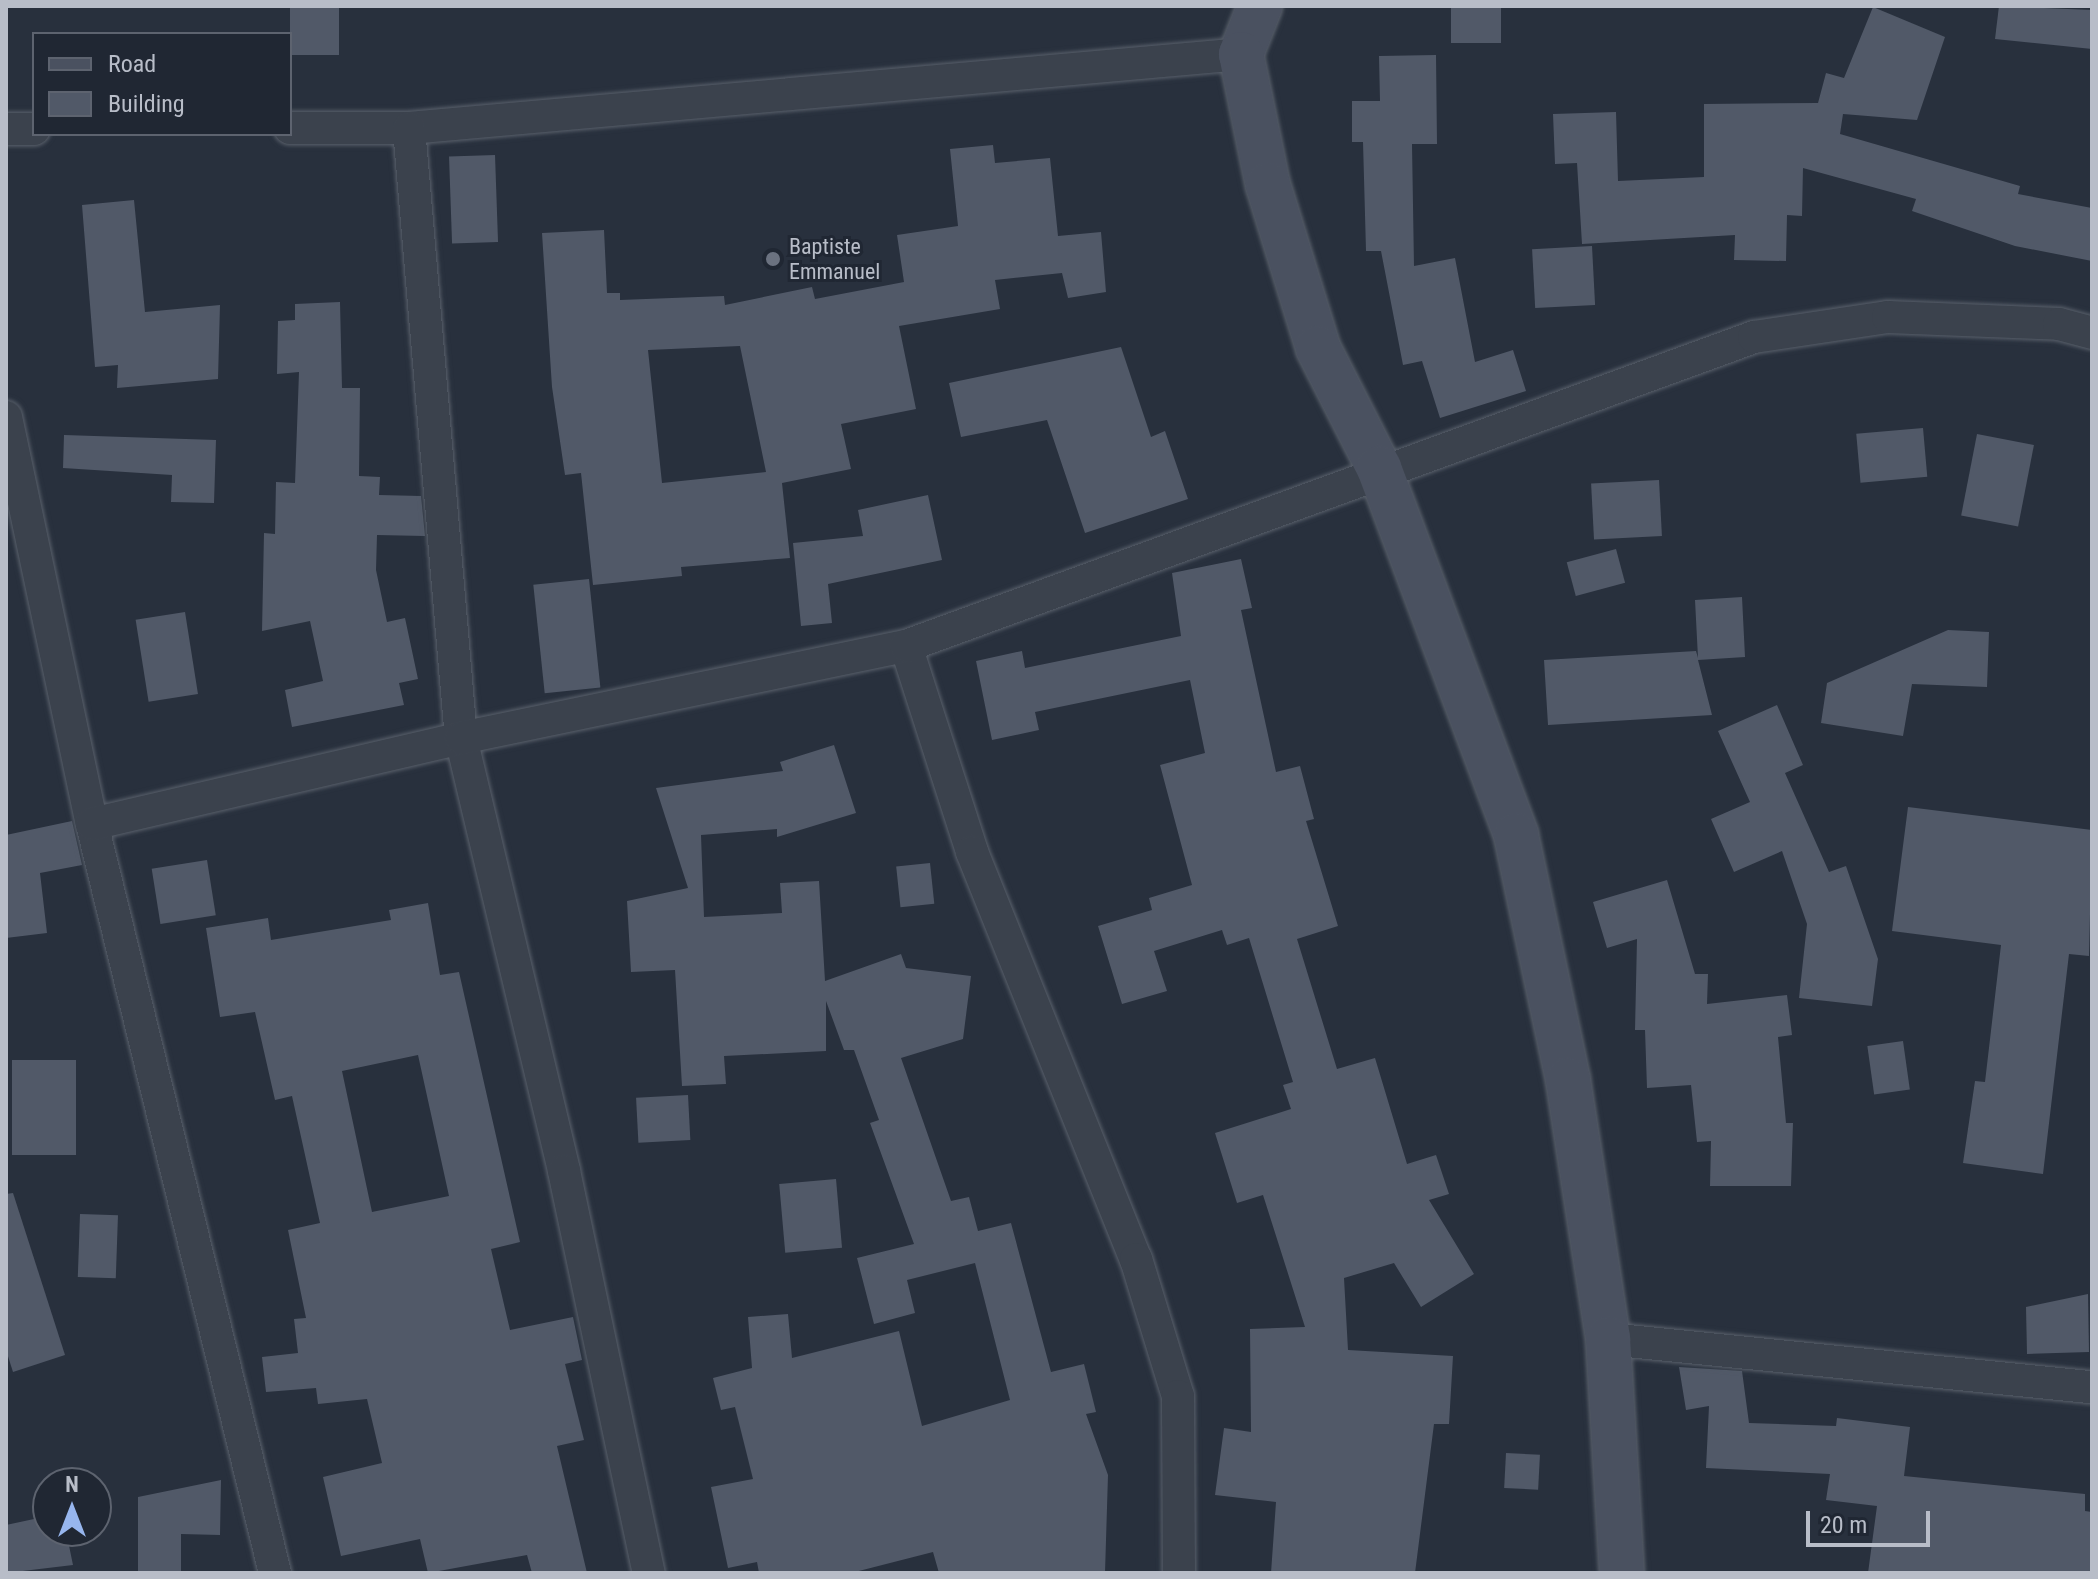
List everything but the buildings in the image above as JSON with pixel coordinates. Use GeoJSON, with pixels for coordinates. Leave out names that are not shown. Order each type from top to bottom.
{"type":"FeatureCollection","features":[{"type":"Feature","properties":{"kind":"street"},"geometry":{"type":"LineString","coordinates":[[1260,6],[1241,54],[1268,185],[1318,348],[1379,468],[1516,835],[1568,1080],[1608,1339],[1622,1573]]}},
{"type":"Feature","properties":{"kind":"street"},"geometry":{"type":"LineString","coordinates":[[292,128],[409,128],[1241,54]]}},
{"type":"Feature","properties":{"kind":"street"},"geometry":{"type":"LineString","coordinates":[[409,128],[461,738],[564,1171],[649,1573]]}},
{"type":"Feature","properties":{"kind":"street"},"geometry":{"type":"LineString","coordinates":[[6,129],[32,129]]}},
{"type":"Feature","properties":{"kind":"street"},"geometry":{"type":"LineString","coordinates":[[92,824],[461,738],[906,646],[1379,468],[1754,337],[1888,317],[2059,324],[2092,333]]}},
{"type":"Feature","properties":{"kind":"street"},"geometry":{"type":"LineString","coordinates":[[6,417],[92,824],[275,1573]]}},
{"type":"Feature","properties":{"kind":"street"},"geometry":{"type":"LineString","coordinates":[[906,646],[972,852],[1136,1259],[1178,1396],[1179,1573]]}},
{"type":"Feature","properties":{"kind":"street"},"geometry":{"type":"LineString","coordinates":[[1608,1339],[2092,1387]]}},
{"type":"Feature","properties":{"kind":"place","name":"Baptiste Emmanuel"},"geometry":{"type":"Point","coordinates":[773,259]}}]}
